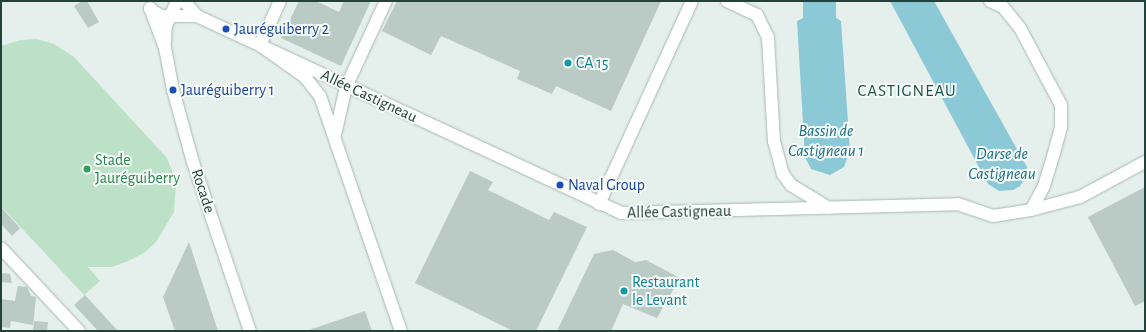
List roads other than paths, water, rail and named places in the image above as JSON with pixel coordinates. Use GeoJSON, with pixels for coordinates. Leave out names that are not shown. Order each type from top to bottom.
{"type":"FeatureCollection","features":[{"type":"Feature","properties":{"kind":"street"},"geometry":{"type":"LineString","coordinates":[[165,48],[166,26],[177,1]]}},
{"type":"Feature","properties":{"kind":"street"},"geometry":{"type":"LineString","coordinates":[[184,1],[197,16]]}},
{"type":"Feature","properties":{"kind":"street"},"geometry":{"type":"LineString","coordinates":[[280,1],[260,45],[305,77],[316,91],[335,137],[401,331]]}},
{"type":"Feature","properties":{"kind":"street"},"geometry":{"type":"LineString","coordinates":[[335,137],[340,106],[347,85],[386,1]]}},
{"type":"Feature","properties":{"kind":"street"},"geometry":{"type":"LineString","coordinates":[[599,204],[692,1]]}},
{"type":"Feature","properties":{"kind":"street"},"geometry":{"type":"LineString","coordinates":[[727,1],[756,15],[765,29],[769,46],[774,141],[780,166],[791,185],[829,208]]}},
{"type":"Feature","properties":{"kind":"street"},"geometry":{"type":"LineString","coordinates":[[990,1],[1003,7],[1020,28],[1061,104],[1061,127],[1054,153],[1044,186],[1031,210]]}},
{"type":"Feature","properties":{"kind":"street"},"geometry":{"type":"LineString","coordinates":[[149,5],[160,16],[197,16]]}},
{"type":"Feature","properties":{"kind":"street"},"geometry":{"type":"LineString","coordinates":[[149,5],[165,48]]}},
{"type":"Feature","properties":{"kind":"street","name":"Allée Castigneau"},"geometry":{"type":"LineString","coordinates":[[197,16],[621,213],[958,204],[993,216],[1031,210],[1080,197],[1145,162]]}},
{"type":"Feature","properties":{"kind":"street","name":"Rocade"},"geometry":{"type":"LineString","coordinates":[[165,48],[193,162],[250,331]]}},
{"type":"Feature","properties":{"kind":"street"},"geometry":{"type":"LineString","coordinates":[[1,248],[79,331]]}},
{"type":"Feature","properties":{"kind":"water","name":"Bassin de Castigneau 1"},"geometry":{"type":"Polygon","coordinates":[[[803,1],[836,1],[836,18],[841,21],[850,151],[844,167],[830,175],[811,169],[805,157],[797,21],[803,18],[803,1]]]}},
{"type":"Feature","properties":{"kind":"water","name":"Darse de Castigneau"},"geometry":{"type":"Polygon","coordinates":[[[890,1],[934,1],[1027,167],[1028,174],[1020,186],[1013,190],[999,191],[988,184],[890,1]]]}},
{"type":"Feature","properties":{"kind":"place","name":"Jauréguiberry 2"},"geometry":{"type":"Point","coordinates":[226,29]}},
{"type":"Feature","properties":{"kind":"place","name":"CA 15"},"geometry":{"type":"Point","coordinates":[568,63]}},
{"type":"Feature","properties":{"kind":"place","name":"Jauréguiberry 1"},"geometry":{"type":"Point","coordinates":[173,90]}},
{"type":"Feature","properties":{"kind":"place","name":"Stade Jauréguiberry"},"geometry":{"type":"Point","coordinates":[87,169]}},
{"type":"Feature","properties":{"kind":"place","name":"Naval Group"},"geometry":{"type":"Point","coordinates":[560,185]}},
{"type":"Feature","properties":{"kind":"place","name":"Restaurant le Levant"},"geometry":{"type":"Point","coordinates":[624,291]}},
{"type":"Feature","properties":{"kind":"district","name":"CASTIGNEAU"},"geometry":{"type":"Point","coordinates":[907,91]}}]}
